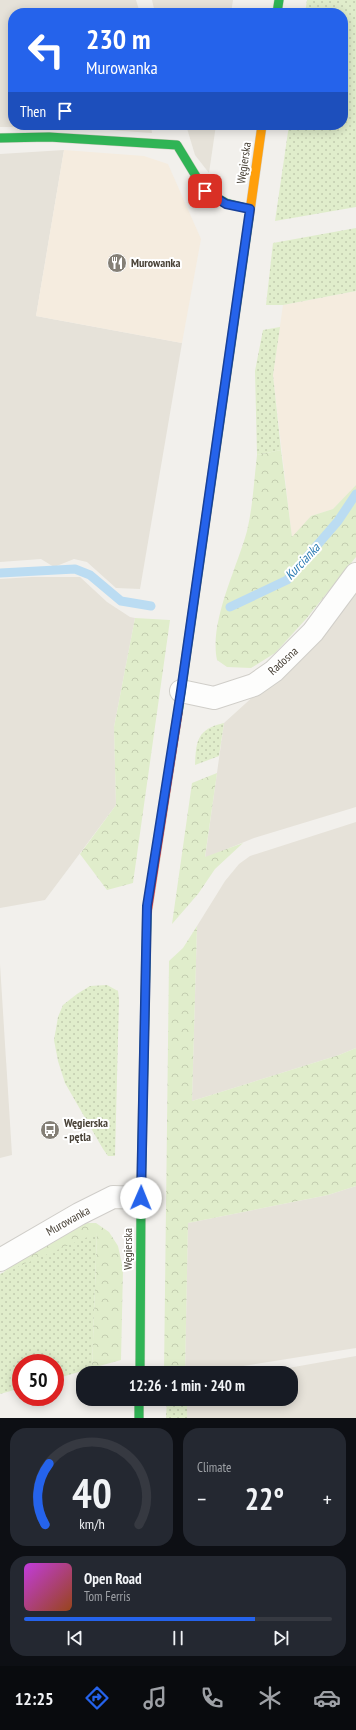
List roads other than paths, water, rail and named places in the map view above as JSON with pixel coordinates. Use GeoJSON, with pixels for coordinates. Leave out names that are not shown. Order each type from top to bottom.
{"type":"FeatureCollection","features":[{"type":"Feature","properties":{"kind":"main road","name":"Węgierska"},"geometry":{"type":"LineString","coordinates":[[140,1366],[141,1198],[147,906],[181,691],[261,130]]}},
{"type":"Feature","properties":{"kind":"main road"},"geometry":{"type":"LineString","coordinates":[[0,138],[49,137],[177,144],[205,191],[226,204],[250,209]]}},
{"type":"Feature","properties":{"kind":"main road"},"geometry":{"type":"LineString","coordinates":[[139,1406],[139,1418]]}},
{"type":"Feature","properties":{"kind":"street","name":"Radosna"},"geometry":{"type":"LineString","coordinates":[[181,691],[214,698],[254,685],[274,671],[309,637],[356,574]]}},
{"type":"Feature","properties":{"kind":"street","name":"Murowanka"},"geometry":{"type":"LineString","coordinates":[[0,1260],[79,1214],[113,1197],[141,1198]]}},
{"type":"Feature","properties":{"kind":"waterway","name":"Kurcianka"},"geometry":{"type":"LineString","coordinates":[[230,607],[287,580],[338,521],[356,494]]}},
{"type":"Feature","properties":{"kind":"waterway","name":"Kurcianka"},"geometry":{"type":"LineString","coordinates":[[0,573],[75,569],[90,575],[121,601],[151,606]]}},
{"type":"Feature","properties":{"kind":"place","name":"Murowanka"},"geometry":{"type":"Point","coordinates":[117,263]}},
{"type":"Feature","properties":{"kind":"place","name":"Węgierska - pętla"},"geometry":{"type":"Point","coordinates":[50,1130]}}]}
